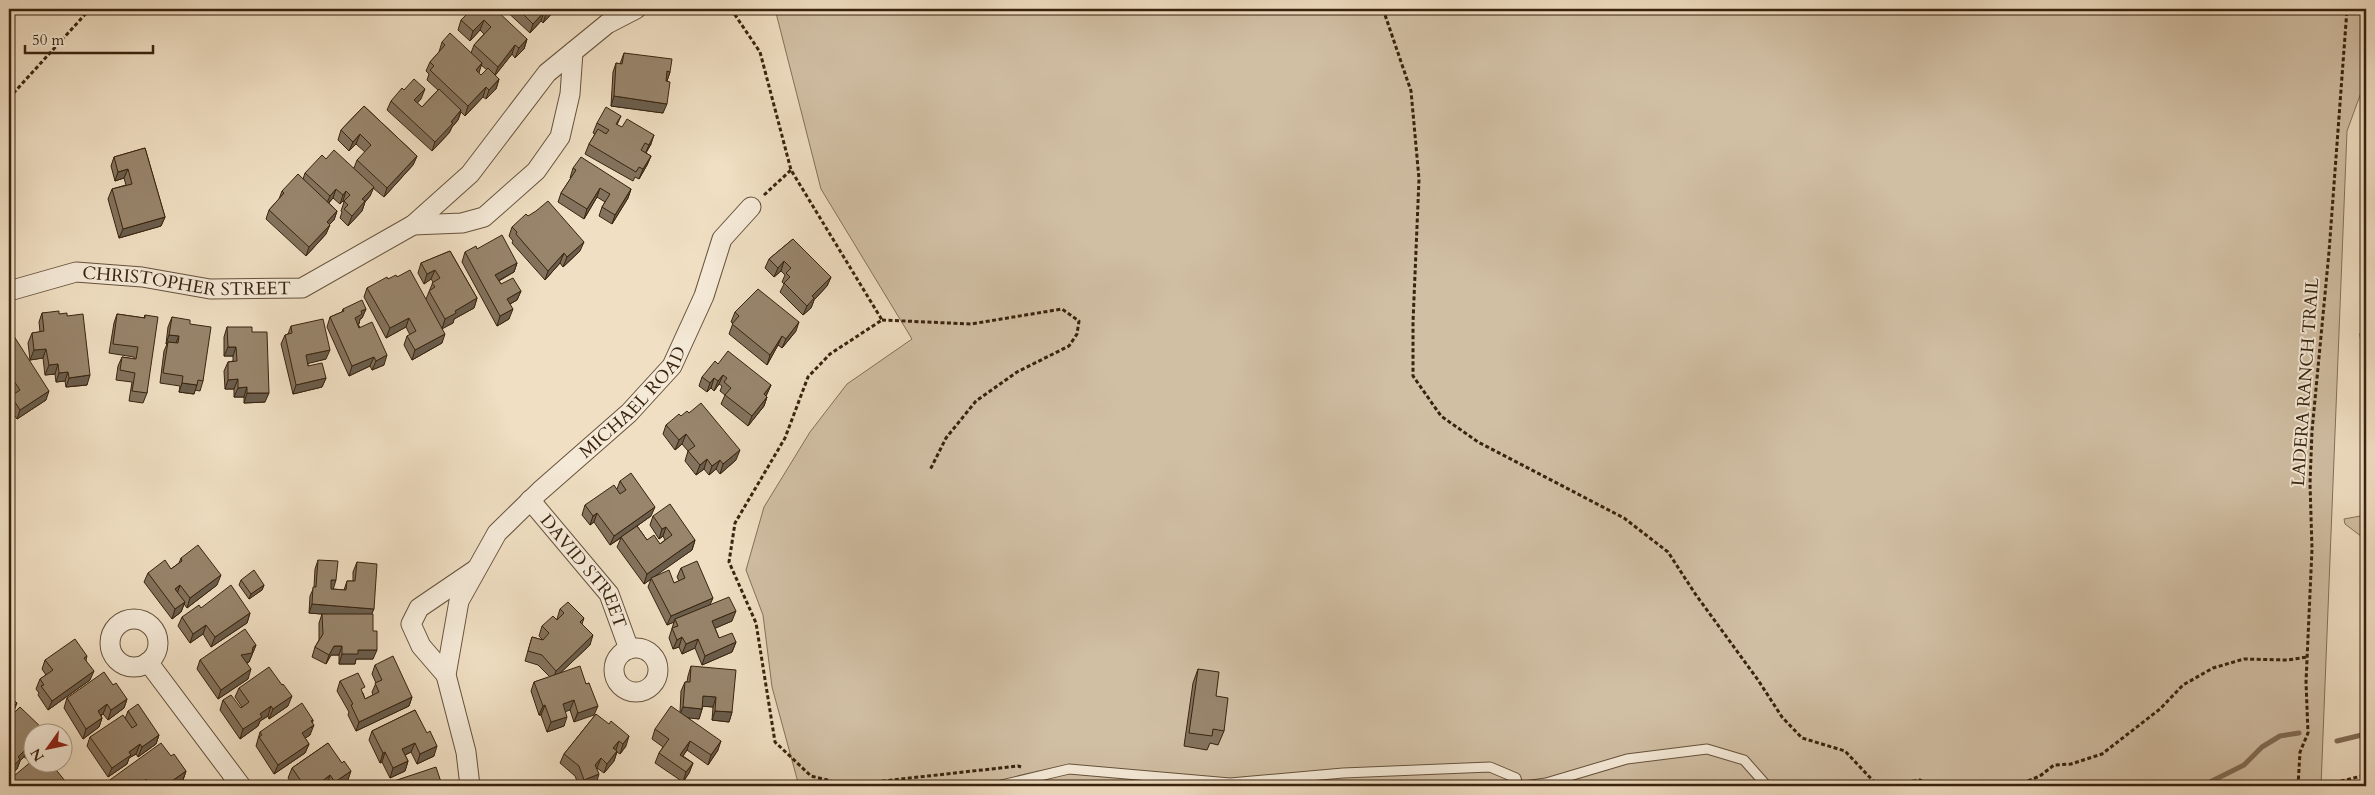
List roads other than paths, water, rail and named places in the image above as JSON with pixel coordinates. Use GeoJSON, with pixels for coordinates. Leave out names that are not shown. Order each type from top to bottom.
{"type":"FeatureCollection","features":[{"type":"Feature","properties":{"kind":"street","name":"CHRISTOPHER STREET"},"geometry":{"type":"LineString","coordinates":[[9,291],[76,272],[142,277],[210,289],[302,288],[412,225],[470,174],[547,73],[607,24],[636,9]]}},
{"type":"Feature","properties":{"kind":"street","name":"CHRISTOPHER STREET"},"geometry":{"type":"LineString","coordinates":[[412,225],[462,223],[484,217],[536,171],[560,137],[570,94],[573,52]]}},
{"type":"Feature","properties":{"kind":"street","name":"MICHAEL ROAD"},"geometry":{"type":"LineString","coordinates":[[470,786],[466,752],[446,675],[459,601],[497,533],[530,500],[629,413],[672,366],[704,296],[722,239],[751,207]]}},
{"type":"Feature","properties":{"kind":"street","name":"DAVID STREET"},"geometry":{"type":"LineString","coordinates":[[530,500],[609,594],[629,649]]}},
{"type":"Feature","properties":{"kind":"street","name":"MICHAEL ROAD"},"geometry":{"type":"LineString","coordinates":[[446,675],[421,646],[411,624],[419,608],[476,570]]}},
{"type":"Feature","properties":{"kind":"street"},"geometry":{"type":"LineString","coordinates":[[148,662],[241,786]]}},
{"type":"Feature","properties":{"kind":"lane"},"geometry":{"type":"LineString","coordinates":[[1524,786],[1546,783],[1627,759],[1707,749],[1744,760],[1766,786]]}},
{"type":"Feature","properties":{"kind":"lane"},"geometry":{"type":"LineString","coordinates":[[997,786],[1069,769],[1230,783],[1342,773],[1490,767],[1516,778],[1518,786]]}},
{"type":"Feature","properties":{"kind":"waterway"},"geometry":{"type":"LineString","coordinates":[[2202,786],[2244,765],[2262,747],[2280,736],[2299,733]]}},
{"type":"Feature","properties":{"kind":"waterway"},"geometry":{"type":"LineString","coordinates":[[2337,741],[2366,734]]}}]}
